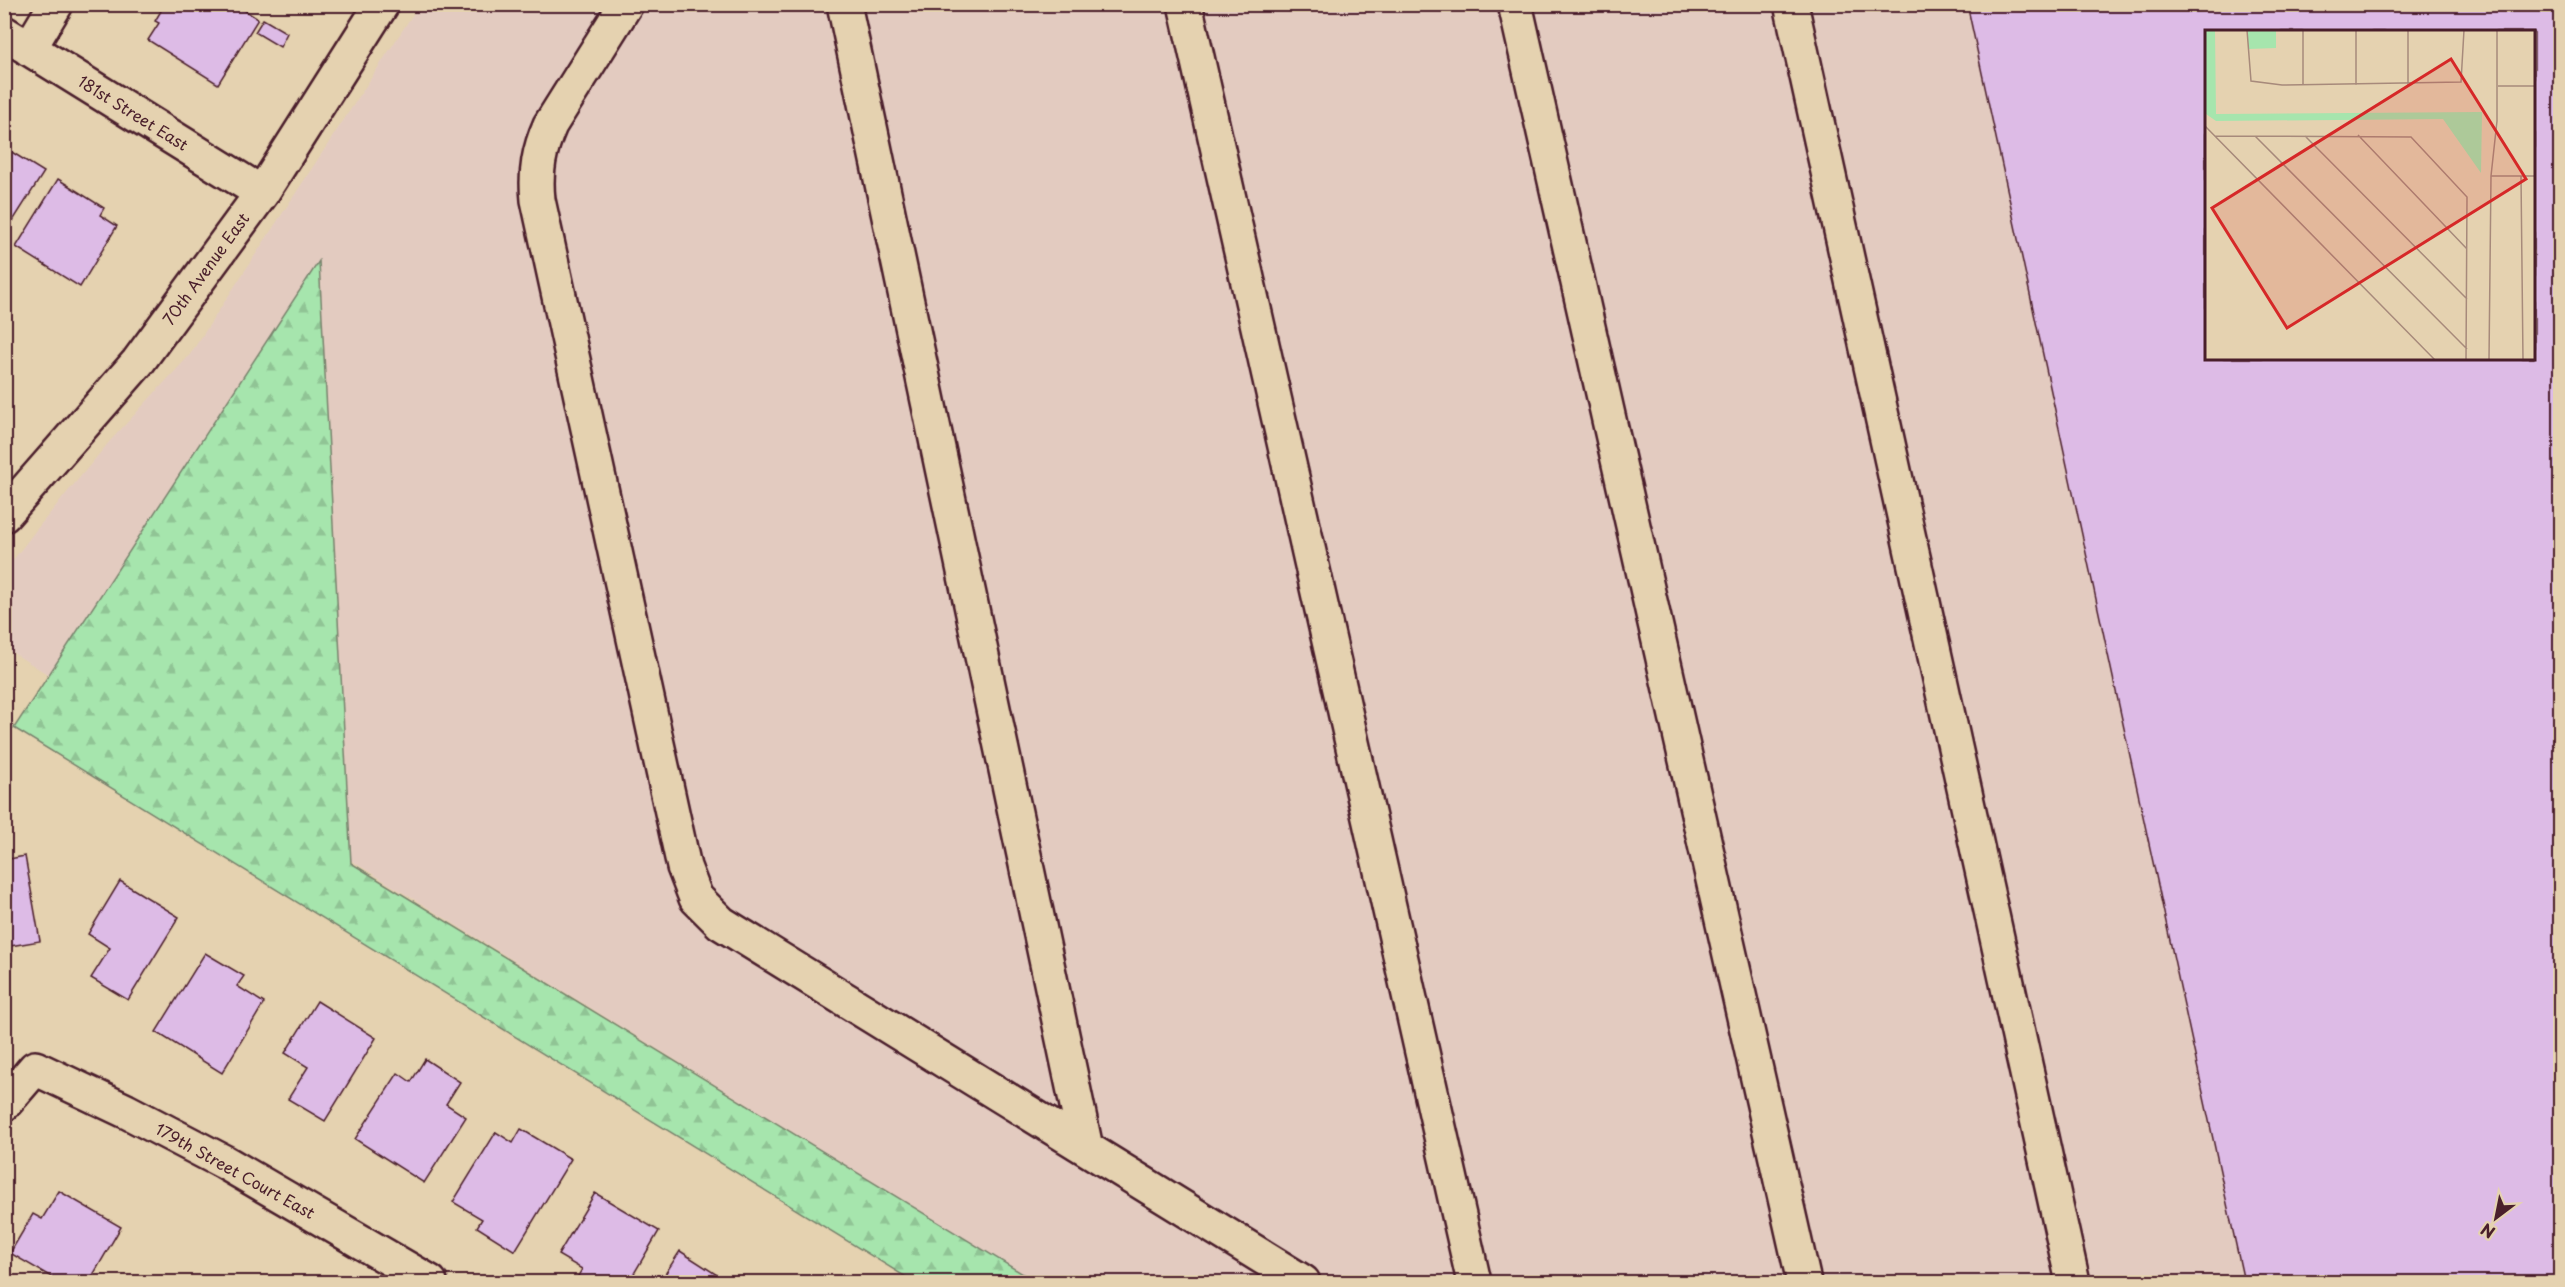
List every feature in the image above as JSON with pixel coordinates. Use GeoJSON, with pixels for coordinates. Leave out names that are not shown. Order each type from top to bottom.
{"type":"FeatureCollection","features":[{"type":"Feature","properties":{"kind":"street"},"geometry":{"type":"LineString","coordinates":[[17,41],[56,4]]}},
{"type":"Feature","properties":{"kind":"street","name":"70th Avenue East"},"geometry":{"type":"LineString","coordinates":[[4,515],[138,362],[262,193],[382,4]]}},
{"type":"Feature","properties":{"kind":"street"},"geometry":{"type":"LineString","coordinates":[[627,4],[550,124],[542,144],[536,183],[689,883],[696,898],[721,923],[1303,1282]]}},
{"type":"Feature","properties":{"kind":"street"},"geometry":{"type":"LineString","coordinates":[[844,4],[1086,1148]]}},
{"type":"Feature","properties":{"kind":"street"},"geometry":{"type":"LineString","coordinates":[[1185,4],[1474,1282]]}},
{"type":"Feature","properties":{"kind":"street"},"geometry":{"type":"LineString","coordinates":[[1515,4],[1804,1282]]}},
{"type":"Feature","properties":{"kind":"street"},"geometry":{"type":"LineString","coordinates":[[1791,4],[2073,1282]]}},
{"type":"Feature","properties":{"kind":"street","name":"181st Street East"},"geometry":{"type":"LineString","coordinates":[[17,41],[262,193]]}},
{"type":"Feature","properties":{"kind":"street","name":"179th Street Court East"},"geometry":{"type":"LineString","coordinates":[[4,1104],[35,1068],[126,1111],[224,1162],[430,1282]]}},
{"type":"Feature","properties":{"kind":"shaded area"},"geometry":{"type":"Polygon","coordinates":[[[419,5],[2560,5],[2560,1282],[1036,1282],[5,648],[4,572],[110,441],[189,356],[419,5]]]}},
{"type":"Feature","properties":{"kind":"green space"},"geometry":{"type":"Polygon","coordinates":[[[319,261],[351,863],[1036,1282],[914,1282],[14,728],[319,261]]]}},
{"type":"Feature","properties":{"kind":"building"},"geometry":{"type":"Polygon","coordinates":[[[165,4],[235,4],[258,19],[218,84],[148,40],[159,23],[155,21],[165,4]]]}},
{"type":"Feature","properties":{"kind":"building"},"geometry":{"type":"Polygon","coordinates":[[[1967,4],[2560,4],[2560,1282],[2244,1282],[1967,4]]]}},
{"type":"Feature","properties":{"kind":"building"},"geometry":{"type":"Polygon","coordinates":[[[263,19],[287,33],[280,47],[255,32],[263,19]]]}},
{"type":"Feature","properties":{"kind":"building"},"geometry":{"type":"Polygon","coordinates":[[[10,151],[44,172],[4,235],[4,157],[10,151]]]}},
{"type":"Feature","properties":{"kind":"building"},"geometry":{"type":"Polygon","coordinates":[[[58,179],[104,208],[100,215],[117,226],[80,287],[16,247],[58,179]]]}},
{"type":"Feature","properties":{"kind":"building"},"geometry":{"type":"Polygon","coordinates":[[[25,856],[40,941],[4,947],[4,860],[25,856]]]}},
{"type":"Feature","properties":{"kind":"building"},"geometry":{"type":"Polygon","coordinates":[[[120,881],[179,917],[128,1000],[91,978],[110,948],[88,934],[120,881]]]}},
{"type":"Feature","properties":{"kind":"building"},"geometry":{"type":"Polygon","coordinates":[[[205,953],[244,976],[237,986],[264,1003],[222,1073],[156,1032],[205,953]]]}},
{"type":"Feature","properties":{"kind":"building"},"geometry":{"type":"Polygon","coordinates":[[[317,1001],[376,1038],[325,1121],[288,1099],[308,1067],[285,1053],[317,1001]]]}},
{"type":"Feature","properties":{"kind":"building"},"geometry":{"type":"Polygon","coordinates":[[[425,1059],[460,1082],[446,1104],[466,1117],[424,1183],[355,1139],[398,1073],[411,1082],[425,1059]]]}},
{"type":"Feature","properties":{"kind":"building"},"geometry":{"type":"Polygon","coordinates":[[[521,1129],[571,1159],[515,1251],[477,1227],[482,1219],[453,1202],[496,1132],[513,1143],[521,1129]]]}},
{"type":"Feature","properties":{"kind":"building"},"geometry":{"type":"Polygon","coordinates":[[[59,1191],[121,1227],[89,1282],[60,1282],[10,1253],[33,1214],[42,1219],[59,1191]]]}},
{"type":"Feature","properties":{"kind":"building"},"geometry":{"type":"Polygon","coordinates":[[[595,1193],[659,1231],[629,1282],[580,1282],[576,1280],[582,1269],[558,1255],[595,1193]]]}},
{"type":"Feature","properties":{"kind":"building"},"geometry":{"type":"Polygon","coordinates":[[[680,1251],[728,1282],[660,1282],[680,1251]]]}}]}
